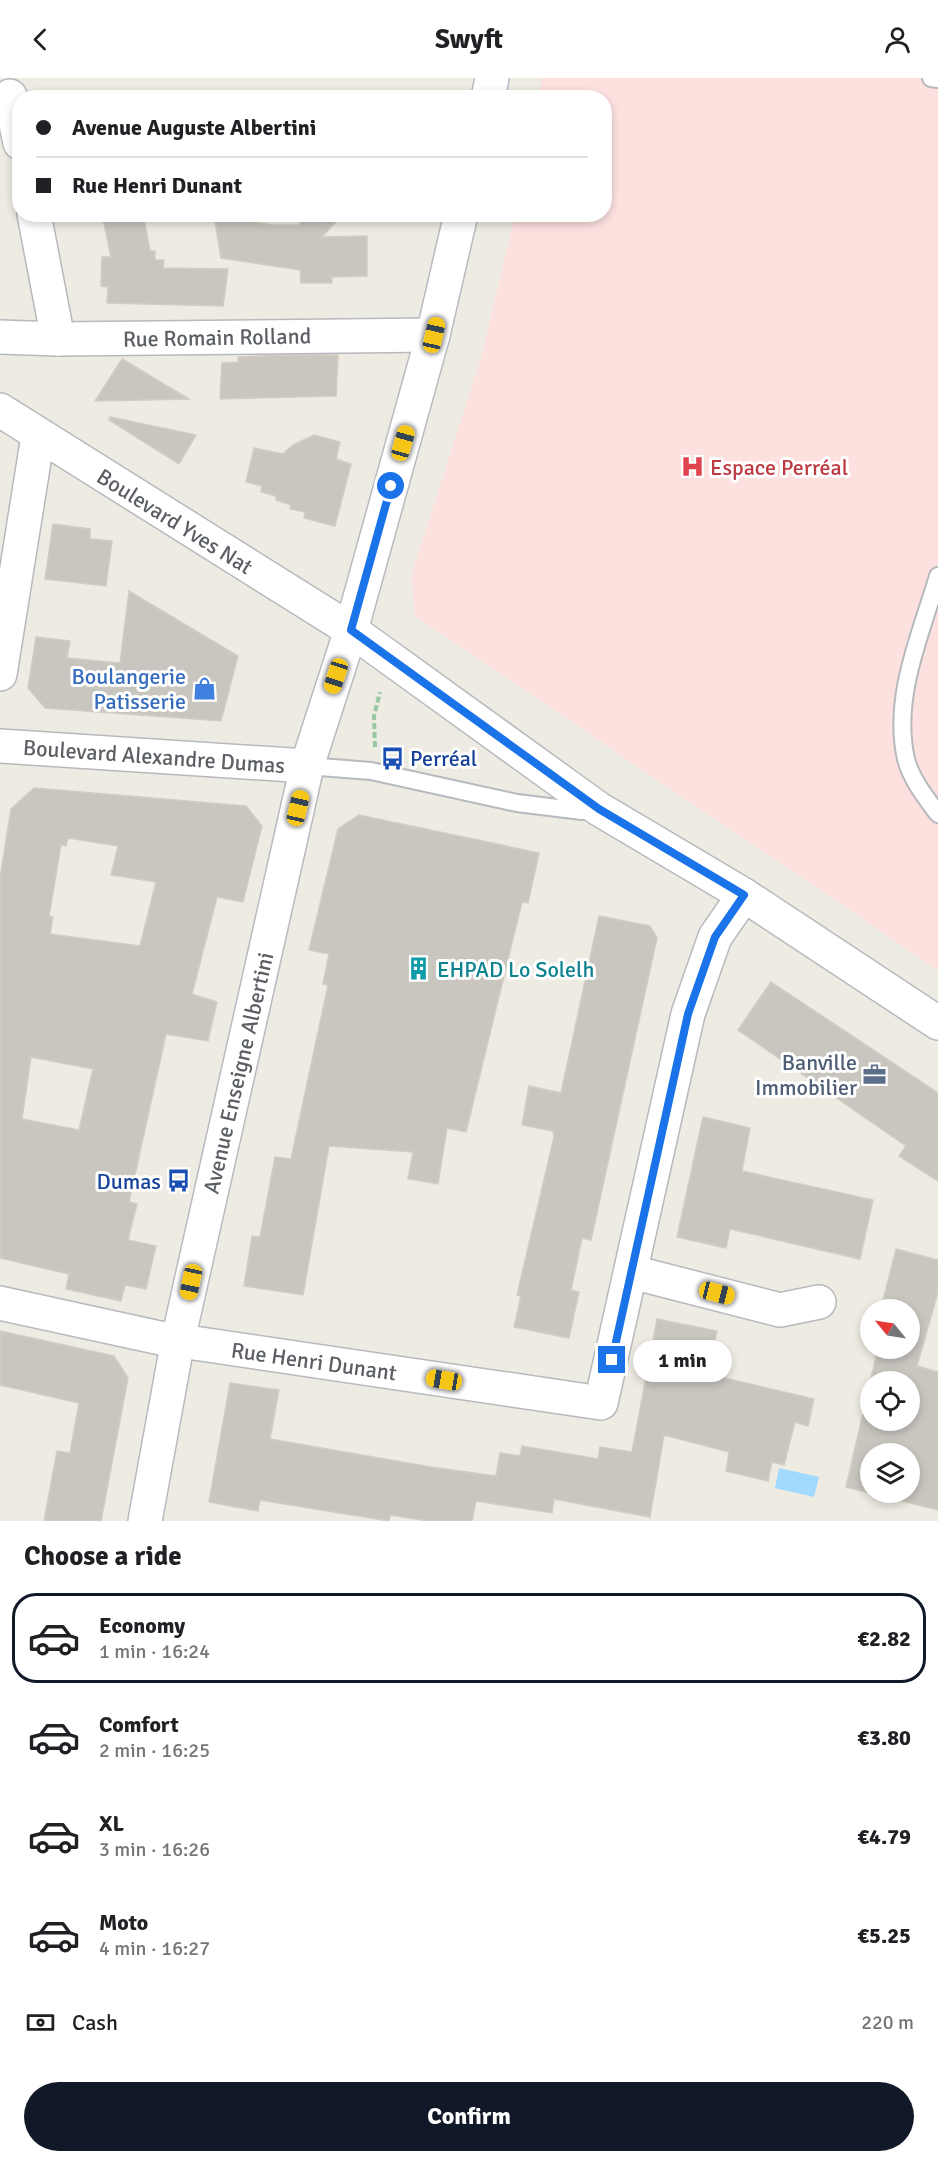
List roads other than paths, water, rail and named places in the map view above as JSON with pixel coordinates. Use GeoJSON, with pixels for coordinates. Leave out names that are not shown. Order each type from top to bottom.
{"type":"FeatureCollection","features":[{"type":"Feature","properties":{"kind":"street"},"geometry":{"type":"LineString","coordinates":[[10,96],[12,105]]}},
{"type":"Feature","properties":{"kind":"street"},"geometry":{"type":"LineString","coordinates":[[36,222],[58,339]]}},
{"type":"Feature","properties":{"kind":"street","name":"Avenue Enseigne Albertini"},"geometry":{"type":"LineString","coordinates":[[145,1521],[178,1340],[308,766],[351,630],[434,335],[459,222]]}},
{"type":"Feature","properties":{"kind":"street","name":"Rue Romain Rolland"},"geometry":{"type":"LineString","coordinates":[[0,337],[58,339],[434,335]]}},
{"type":"Feature","properties":{"kind":"street","name":"Boulevard Yves Nat"},"geometry":{"type":"LineString","coordinates":[[0,410],[38,436],[351,630],[599,809],[744,895],[938,1023]]}},
{"type":"Feature","properties":{"kind":"street"},"geometry":{"type":"LineString","coordinates":[[0,674],[38,436]]}},
{"type":"Feature","properties":{"kind":"street","name":"Boulevard Alexandre Dumas"},"geometry":{"type":"LineString","coordinates":[[0,746],[308,766]]}},
{"type":"Feature","properties":{"kind":"street","name":"Rue Henri Dunant"},"geometry":{"type":"LineString","coordinates":[[178,1340],[601,1403],[688,1014],[715,937],[744,895]]}},
{"type":"Feature","properties":{"kind":"street"},"geometry":{"type":"LineString","coordinates":[[632,1272],[780,1310],[819,1302]]}},
{"type":"Feature","properties":{"kind":"street"},"geometry":{"type":"LineString","coordinates":[[0,1303],[178,1340]]}},
{"type":"Feature","properties":{"kind":"lane"},"geometry":{"type":"LineString","coordinates":[[931,78],[938,80]]}},
{"type":"Feature","properties":{"kind":"lane"},"geometry":{"type":"LineString","coordinates":[[938,576],[905,687],[902,721],[906,760],[920,790],[938,814]]}},
{"type":"Feature","properties":{"kind":"lane"},"geometry":{"type":"LineString","coordinates":[[308,766],[371,771],[518,802],[582,811],[599,809]]}},
{"type":"Feature","properties":{"kind":"water"},"geometry":{"type":"Polygon","coordinates":[[[779,1468],[819,1477],[814,1497],[775,1488],[779,1468]]]}},
{"type":"Feature","properties":{"kind":"place","name":"Espace Perréal"},"geometry":{"type":"Point","coordinates":[692,467]}},
{"type":"Feature","properties":{"kind":"place","name":"Boulangerie Patisserie"},"geometry":{"type":"Point","coordinates":[204,689]}},
{"type":"Feature","properties":{"kind":"place","name":"Perréal"},"geometry":{"type":"Point","coordinates":[392,758]}},
{"type":"Feature","properties":{"kind":"place","name":"EHPAD Lo Solelh"},"geometry":{"type":"Point","coordinates":[419,969]}},
{"type":"Feature","properties":{"kind":"place","name":"Banville Immobilier"},"geometry":{"type":"Point","coordinates":[875,1075]}},
{"type":"Feature","properties":{"kind":"place","name":"Dumas"},"geometry":{"type":"Point","coordinates":[179,1181]}}]}
